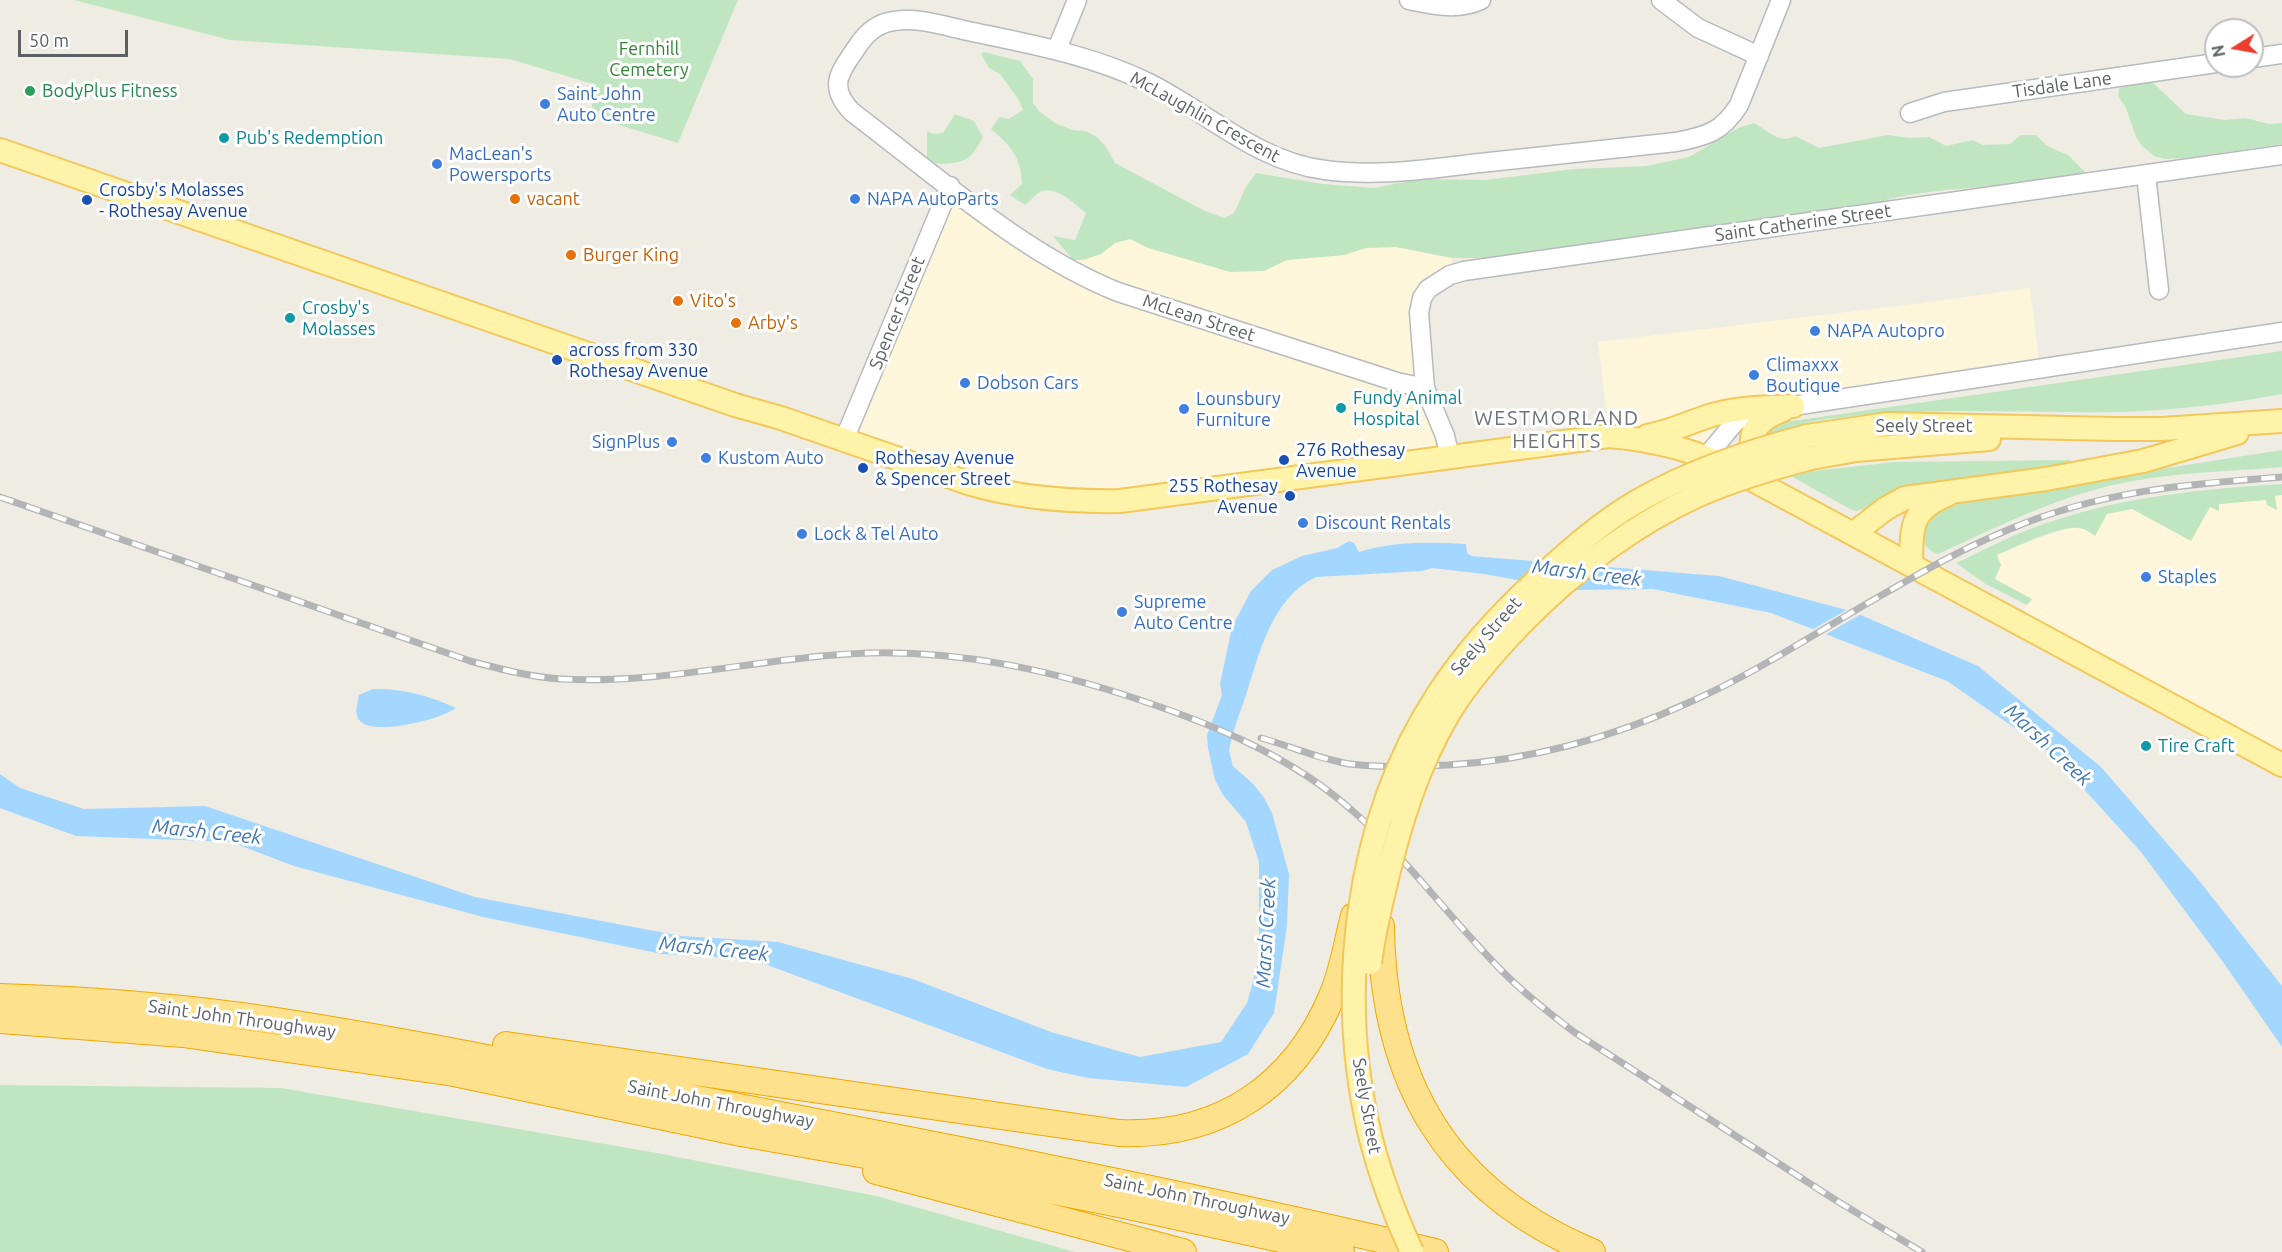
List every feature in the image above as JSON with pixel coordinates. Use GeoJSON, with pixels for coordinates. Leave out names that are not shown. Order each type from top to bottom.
{"type":"FeatureCollection","features":[{"type":"Feature","properties":{"kind":"highway"},"geometry":{"type":"LineString","coordinates":[[276,1021],[456,1038],[1119,1132],[1173,1130],[1213,1119],[1241,1106],[1261,1093],[1281,1075],[1302,1051],[1318,1026],[1333,993],[1362,886]]}},
{"type":"Feature","properties":{"kind":"highway"},"geometry":{"type":"LineString","coordinates":[[1381,904],[1381,953],[1387,1006],[1396,1046],[1433,1126],[1454,1155],[1474,1177],[1498,1197],[1535,1225],[1592,1252]]}},
{"type":"Feature","properties":{"kind":"highway","name":"Saint John Throughway"},"geometry":{"type":"LineString","coordinates":[[0,997],[88,1000],[276,1021],[466,1054],[1122,1183],[1435,1252]]}},
{"type":"Feature","properties":{"kind":"highway","name":"Saint John Throughway"},"geometry":{"type":"LineString","coordinates":[[0,1020],[183,1034],[454,1073],[741,1133],[939,1168],[1113,1203],[1341,1252]]}},
{"type":"Feature","properties":{"kind":"highway"},"geometry":{"type":"LineString","coordinates":[[741,1133],[940,1190],[1183,1252]]}},
{"type":"Feature","properties":{"kind":"main road"},"geometry":{"type":"LineString","coordinates":[[0,150],[716,399],[782,418],[995,491],[1067,501],[1148,498],[1609,436],[1636,438],[1678,447],[1707,456],[1768,488],[2282,765]]}},
{"type":"Feature","properties":{"kind":"main road"},"geometry":{"type":"LineString","coordinates":[[1636,438],[1666,433],[1710,416],[1731,411],[1793,406]]}},
{"type":"Feature","properties":{"kind":"main road"},"geometry":{"type":"LineString","coordinates":[[1768,488],[1752,452],[1754,431],[1758,423],[1768,416],[1793,406]]}},
{"type":"Feature","properties":{"kind":"main road"},"geometry":{"type":"LineString","coordinates":[[1853,534],[1885,508],[1905,498],[2046,479],[2143,461],[2276,422]]}},
{"type":"Feature","properties":{"kind":"main road","name":"Seely Street"},"geometry":{"type":"LineString","coordinates":[[1426,1252],[1406,1207],[1391,1164],[1374,1085],[1370,1050],[1368,972],[1372,941],[1397,835],[1427,755],[1449,713],[1474,676],[1498,647],[1547,597],[1576,571],[1620,538],[1698,495],[1769,469],[1809,447],[1888,424],[2113,429],[2276,422]]}},
{"type":"Feature","properties":{"kind":"main road","name":"Seely Street"},"geometry":{"type":"LineString","coordinates":[[1412,1252],[1392,1208],[1370,1137],[1361,1083],[1354,1004],[1362,886],[1372,844],[1392,784],[1415,733],[1438,694],[1466,655],[1510,605],[1605,522],[1635,503],[1706,467],[1762,448],[1809,447]]}},
{"type":"Feature","properties":{"kind":"main road"},"geometry":{"type":"LineString","coordinates":[[1911,565],[1912,524],[1917,514],[1937,499],[1959,490]]}},
{"type":"Feature","properties":{"kind":"street"},"geometry":{"type":"LineString","coordinates":[[1057,49],[1077,0]]}},
{"type":"Feature","properties":{"kind":"street"},"geometry":{"type":"LineString","coordinates":[[1409,0],[1444,6],[1463,5],[1481,0]]}},
{"type":"Feature","properties":{"kind":"street"},"geometry":{"type":"LineString","coordinates":[[1661,0],[1698,28],[1759,56]]}},
{"type":"Feature","properties":{"kind":"street","name":"McLaughlin Crescent"},"geometry":{"type":"LineString","coordinates":[[886,138],[852,112],[839,95],[837,87],[840,72],[863,37],[880,25],[893,21],[918,21],[1057,49],[1148,83],[1244,140],[1287,162],[1323,170],[1358,172],[1440,168],[1676,142],[1707,135],[1720,128],[1731,118],[1739,105],[1781,0]]}},
{"type":"Feature","properties":{"kind":"street"},"geometry":{"type":"LineString","coordinates":[[2264,56],[2282,54]]}},
{"type":"Feature","properties":{"kind":"street","name":"Tisdale Lane"},"geometry":{"type":"LineString","coordinates":[[1911,113],[1944,102],[2204,65]]}},
{"type":"Feature","properties":{"kind":"street","name":"McLean Street"},"geometry":{"type":"LineString","coordinates":[[886,138],[1011,233],[1086,279],[1118,292],[1386,378],[1425,388]]}},
{"type":"Feature","properties":{"kind":"street","name":"Saint Catherine Street"},"geometry":{"type":"LineString","coordinates":[[1425,388],[1419,313],[1422,298],[1428,289],[1450,275],[1464,271],[2282,155]]}},
{"type":"Feature","properties":{"kind":"street"},"geometry":{"type":"LineString","coordinates":[[2146,174],[2159,290]]}},
{"type":"Feature","properties":{"kind":"street","name":"Spencer Street"},"geometry":{"type":"LineString","coordinates":[[844,440],[950,186]]}},
{"type":"Feature","properties":{"kind":"street"},"geometry":{"type":"LineString","coordinates":[[1707,456],[1735,422],[1748,414],[2282,332]]}},
{"type":"Feature","properties":{"kind":"street"},"geometry":{"type":"LineString","coordinates":[[1425,388],[1445,436],[1450,457]]}},
{"type":"Feature","properties":{"kind":"shaded area"},"geometry":{"type":"Polygon","coordinates":[[[950,186],[1071,269],[1073,260],[1083,260],[1101,254],[1115,243],[1130,239],[1148,248],[1191,260],[1264,271],[1287,260],[1344,255],[1366,248],[1396,247],[1452,258],[1450,275],[1428,289],[1425,388],[1450,457],[1067,501],[844,440],[950,186]]]}},
{"type":"Feature","properties":{"kind":"shaded area"},"geometry":{"type":"Polygon","coordinates":[[[2030,288],[2040,369],[1748,414],[1707,456],[1609,436],[1598,342],[2030,288]]]}},
{"type":"Feature","properties":{"kind":"shaded area"},"geometry":{"type":"Polygon","coordinates":[[[2275,495],[2282,495],[2282,765],[2015,621],[2031,599],[1994,579],[2001,565],[1997,555],[2038,538],[2072,528],[2081,528],[2107,514],[2132,509],[2210,507],[2219,511],[2219,504],[2266,500],[2275,495]]]}},
{"type":"Feature","properties":{"kind":"green space","name":"Fernhill Cemetery"},"geometry":{"type":"Polygon","coordinates":[[[74,0],[738,0],[678,143],[590,116],[596,85],[510,59],[230,40],[74,0]]]}},
{"type":"Feature","properties":{"kind":"green space"},"geometry":{"type":"Polygon","coordinates":[[[984,52],[1020,61],[1033,79],[1033,103],[1039,111],[1055,123],[1072,130],[1086,131],[1097,137],[1115,163],[1203,210],[1224,218],[1234,213],[1246,187],[1256,173],[1323,184],[1374,188],[1419,179],[1486,180],[1574,169],[1646,166],[1689,157],[1738,128],[1754,123],[1779,138],[1795,136],[1819,148],[1888,135],[1909,138],[1929,137],[1946,146],[1973,140],[1983,145],[2010,144],[2021,135],[2036,135],[2047,146],[2068,155],[2085,172],[2022,183],[1917,194],[1741,225],[1648,236],[1594,246],[1486,258],[1452,258],[1396,247],[1366,248],[1344,255],[1287,260],[1264,271],[1230,272],[1148,248],[1130,239],[1115,243],[1101,254],[1083,260],[1073,260],[1053,236],[1075,240],[1086,213],[1071,200],[1052,191],[1040,192],[1025,205],[1010,195],[1022,184],[1020,166],[1014,153],[991,129],[999,117],[1009,119],[1023,110],[1019,100],[1000,74],[989,68],[981,54],[984,52]]]}},
{"type":"Feature","properties":{"kind":"green space"},"geometry":{"type":"Polygon","coordinates":[[[2150,80],[2186,114],[2225,120],[2246,118],[2269,124],[2282,123],[2282,144],[2185,158],[2165,159],[2154,156],[2142,146],[2136,137],[2126,108],[2118,96],[2119,89],[2129,84],[2150,80]]]}},
{"type":"Feature","properties":{"kind":"green space"},"geometry":{"type":"Polygon","coordinates":[[[955,114],[974,121],[983,137],[973,153],[965,160],[942,164],[927,161],[927,131],[934,134],[943,133],[955,114]]]}},
{"type":"Feature","properties":{"kind":"green space"},"geometry":{"type":"Polygon","coordinates":[[[2282,351],[2282,394],[2243,401],[2123,412],[1963,411],[1884,414],[1804,423],[1814,471],[1895,462],[2070,460],[2070,467],[1868,512],[1866,508],[1856,511],[1850,509],[1769,464],[1763,433],[1785,422],[2282,351]]]}},
{"type":"Feature","properties":{"kind":"green space"},"geometry":{"type":"Polygon","coordinates":[[[2282,450],[2282,467],[2155,477],[2090,491],[2024,515],[1938,554],[1930,550],[1922,537],[1920,528],[1936,515],[1952,506],[1988,496],[2282,450]]]}},
{"type":"Feature","properties":{"kind":"green space"},"geometry":{"type":"Polygon","coordinates":[[[2282,484],[2282,495],[2275,496],[2277,510],[2267,505],[2266,500],[2219,504],[2219,511],[2210,507],[2191,541],[2132,509],[2107,514],[2095,536],[2082,529],[2070,528],[2037,538],[1997,555],[2001,565],[1995,579],[2032,599],[2027,605],[1984,583],[1956,563],[2033,528],[2102,507],[2191,492],[2282,484]]]}},
{"type":"Feature","properties":{"kind":"green space"},"geometry":{"type":"Polygon","coordinates":[[[0,1085],[281,1088],[657,1153],[876,1196],[1075,1252],[0,1252],[0,1085]]]}},
{"type":"Feature","properties":{"kind":"water","name":"Marsh Creek"},"geometry":{"type":"Polygon","coordinates":[[[1349,541],[1354,543],[1359,552],[1398,544],[1466,544],[1467,553],[1471,556],[1719,576],[1854,612],[1978,666],[2101,767],[2197,878],[2282,986],[2282,1047],[2223,962],[2141,852],[2052,754],[1947,681],[1771,613],[1653,589],[1572,590],[1484,574],[1432,568],[1422,571],[1316,577],[1301,586],[1288,599],[1277,613],[1262,646],[1229,751],[1233,766],[1263,796],[1272,813],[1289,874],[1287,926],[1274,1013],[1248,1054],[1186,1087],[1088,1078],[1047,1069],[751,959],[662,954],[483,917],[294,866],[231,842],[76,836],[0,808],[0,774],[20,788],[84,809],[205,806],[475,897],[681,936],[778,942],[913,979],[1051,1032],[1140,1057],[1221,1042],[1247,1003],[1259,959],[1259,862],[1246,822],[1223,795],[1215,780],[1208,748],[1207,735],[1222,695],[1220,684],[1232,627],[1251,591],[1272,570],[1302,556],[1337,548],[1349,541]]]}},
{"type":"Feature","properties":{"kind":"water"},"geometry":{"type":"Polygon","coordinates":[[[373,689],[416,694],[456,708],[438,717],[412,724],[386,727],[366,725],[358,719],[356,711],[359,695],[373,689]]]}},
{"type":"Feature","properties":{"kind":"pier"},"geometry":{"type":"Polygon","coordinates":[[[1850,608],[1863,613],[1823,636],[1810,631],[1850,608]]]}},
{"type":"Feature","properties":{"kind":"railway"},"geometry":{"type":"LineString","coordinates":[[1261,738],[1339,762],[1387,766],[1479,762],[1511,758],[1572,745],[1632,726],[1712,692],[1953,556],[1991,537],[2044,516],[2144,491],[2282,477]]}},
{"type":"Feature","properties":{"kind":"railway"},"geometry":{"type":"LineString","coordinates":[[0,497],[470,661],[526,675],[600,680],[677,674],[831,655],[870,653],[938,655],[1005,664],[1072,679],[1195,720],[1279,759],[1331,793],[1394,851],[1503,972],[1574,1032],[1837,1201],[1922,1252]]}},
{"type":"Feature","properties":{"kind":"place","name":"BodyPlus Fitness"},"geometry":{"type":"Point","coordinates":[30,91]}},
{"type":"Feature","properties":{"kind":"place","name":"Saint John Auto Centre"},"geometry":{"type":"Point","coordinates":[545,104]}},
{"type":"Feature","properties":{"kind":"place","name":"Pub's Redemption"},"geometry":{"type":"Point","coordinates":[224,138]}},
{"type":"Feature","properties":{"kind":"place","name":"MacLean's Powersports"},"geometry":{"type":"Point","coordinates":[437,164]}},
{"type":"Feature","properties":{"kind":"place","name":"vacant"},"geometry":{"type":"Point","coordinates":[515,199]}},
{"type":"Feature","properties":{"kind":"place","name":"NAPA AutoParts"},"geometry":{"type":"Point","coordinates":[855,199]}},
{"type":"Feature","properties":{"kind":"place","name":"Crosby's Molasses - Rothesay Avenue"},"geometry":{"type":"Point","coordinates":[87,200]}},
{"type":"Feature","properties":{"kind":"place","name":"Burger King"},"geometry":{"type":"Point","coordinates":[571,255]}},
{"type":"Feature","properties":{"kind":"place","name":"Vito's"},"geometry":{"type":"Point","coordinates":[678,301]}},
{"type":"Feature","properties":{"kind":"place","name":"Crosby's Molasses"},"geometry":{"type":"Point","coordinates":[290,318]}},
{"type":"Feature","properties":{"kind":"place","name":"Arby's"},"geometry":{"type":"Point","coordinates":[736,323]}},
{"type":"Feature","properties":{"kind":"place","name":"NAPA Autopro"},"geometry":{"type":"Point","coordinates":[1815,331]}},
{"type":"Feature","properties":{"kind":"place","name":"across from 330 Rothesay Avenue"},"geometry":{"type":"Point","coordinates":[557,360]}},
{"type":"Feature","properties":{"kind":"place","name":"Climaxxx Boutique"},"geometry":{"type":"Point","coordinates":[1754,375]}},
{"type":"Feature","properties":{"kind":"place","name":"Dobson Cars"},"geometry":{"type":"Point","coordinates":[965,383]}},
{"type":"Feature","properties":{"kind":"place","name":"Fundy Animal Hospital"},"geometry":{"type":"Point","coordinates":[1341,408]}},
{"type":"Feature","properties":{"kind":"place","name":"Lounsbury Furniture"},"geometry":{"type":"Point","coordinates":[1184,409]}},
{"type":"Feature","properties":{"kind":"place","name":"SignPlus"},"geometry":{"type":"Point","coordinates":[672,442]}},
{"type":"Feature","properties":{"kind":"place","name":"Kustom Auto"},"geometry":{"type":"Point","coordinates":[706,458]}},
{"type":"Feature","properties":{"kind":"place","name":"276 Rothesay Avenue"},"geometry":{"type":"Point","coordinates":[1284,460]}},
{"type":"Feature","properties":{"kind":"place","name":"Rothesay Avenue & Spencer Street"},"geometry":{"type":"Point","coordinates":[863,468]}},
{"type":"Feature","properties":{"kind":"place","name":"255 Rothesay Avenue"},"geometry":{"type":"Point","coordinates":[1290,496]}},
{"type":"Feature","properties":{"kind":"place","name":"Discount Rentals"},"geometry":{"type":"Point","coordinates":[1303,523]}},
{"type":"Feature","properties":{"kind":"place","name":"Lock & Tel Auto"},"geometry":{"type":"Point","coordinates":[802,534]}},
{"type":"Feature","properties":{"kind":"place","name":"Staples"},"geometry":{"type":"Point","coordinates":[2146,577]}},
{"type":"Feature","properties":{"kind":"place","name":"Supreme Auto Centre"},"geometry":{"type":"Point","coordinates":[1122,612]}},
{"type":"Feature","properties":{"kind":"place","name":"Tire Craft"},"geometry":{"type":"Point","coordinates":[2146,746]}},
{"type":"Feature","properties":{"kind":"district","name":"WESTMORLAND HEIGHTS"},"geometry":{"type":"Point","coordinates":[1557,430]}}]}
